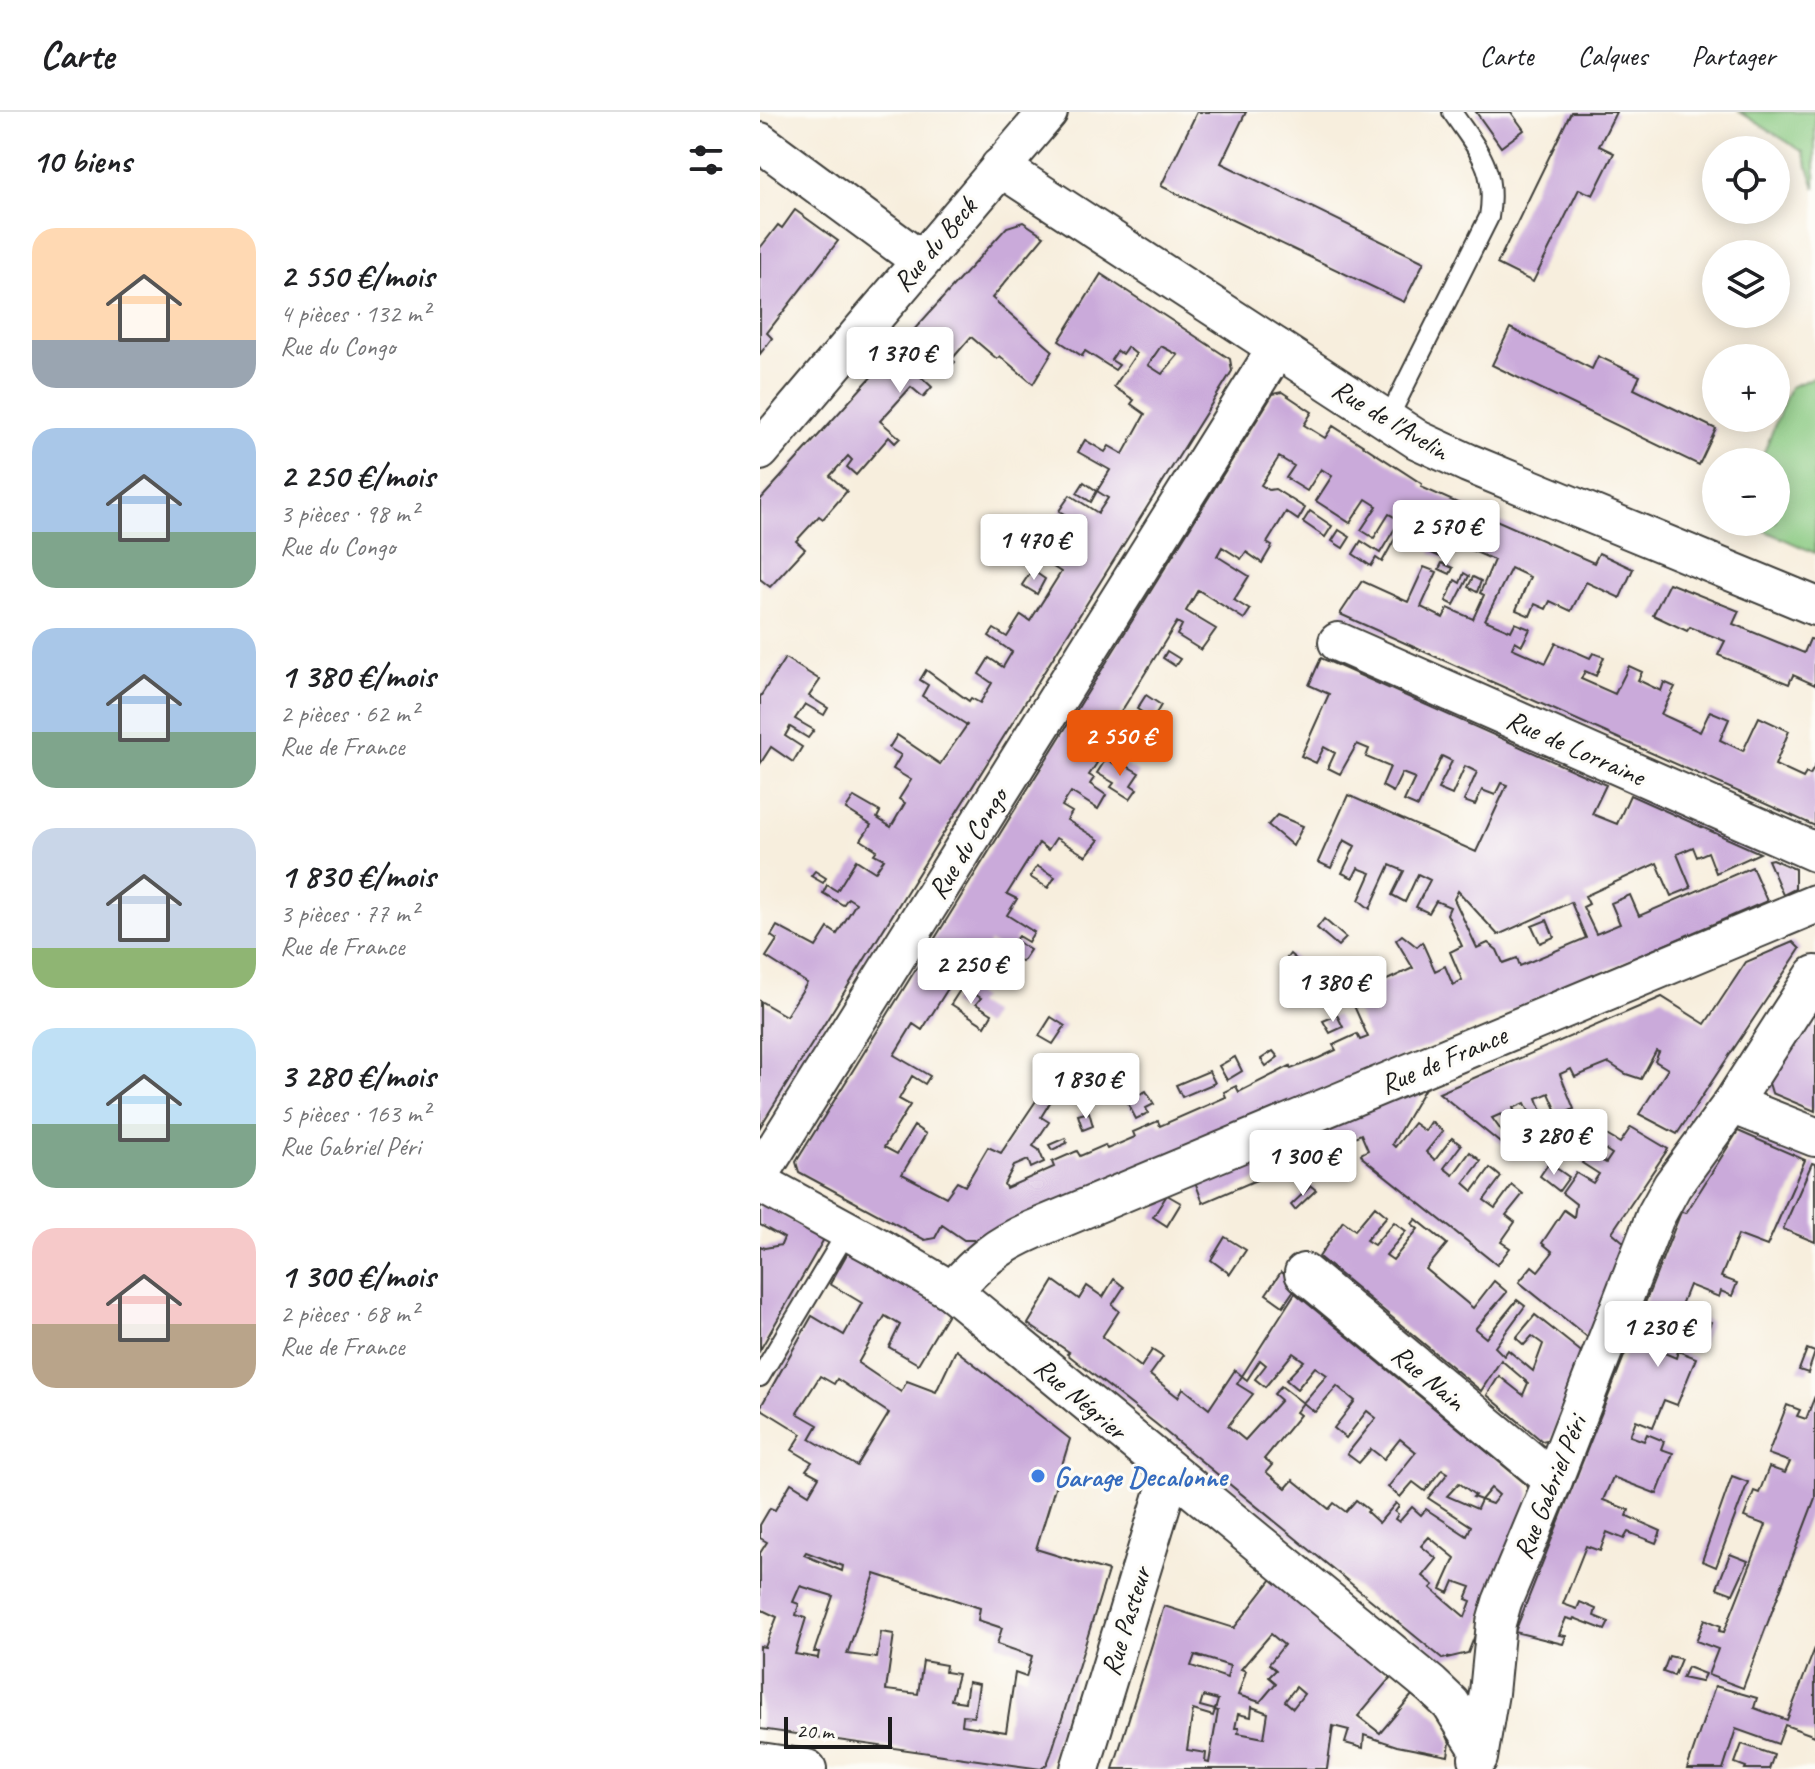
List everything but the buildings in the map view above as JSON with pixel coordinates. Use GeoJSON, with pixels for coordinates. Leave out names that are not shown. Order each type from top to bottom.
{"type":"FeatureCollection","features":[{"type":"Feature","properties":{"kind":"street","name":"Rue du Beck"},"geometry":{"type":"LineString","coordinates":[[760,451],[1048,112]]}},
{"type":"Feature","properties":{"kind":"street"},"geometry":{"type":"LineString","coordinates":[[760,142],[920,260]]}},
{"type":"Feature","properties":{"kind":"street","name":"Rue de l'Avelin"},"geometry":{"type":"LineString","coordinates":[[1000,167],[1418,440],[1815,606]]}},
{"type":"Feature","properties":{"kind":"street","name":"Rue du Congo"},"geometry":{"type":"LineString","coordinates":[[760,1174],[1277,348]]}},
{"type":"Feature","properties":{"kind":"street","name":"Rue de Lorraine"},"geometry":{"type":"LineString","coordinates":[[1338,642],[1815,852]]}},
{"type":"Feature","properties":{"kind":"street","name":"Rue de France"},"geometry":{"type":"LineString","coordinates":[[952,1291],[979,1260],[1014,1238],[1815,904]]}},
{"type":"Feature","properties":{"kind":"street","name":"Rue Gabriel Péri"},"geometry":{"type":"LineString","coordinates":[[1478,1758],[1502,1602],[1662,1202],[1732,1104],[1815,975]]}},
{"type":"Feature","properties":{"kind":"street"},"geometry":{"type":"LineString","coordinates":[[1732,1104],[1815,1137]]}},
{"type":"Feature","properties":{"kind":"street","name":"Rue Négrier"},"geometry":{"type":"LineString","coordinates":[[760,1183],[952,1291],[1420,1676],[1451,1704],[1478,1758]]}},
{"type":"Feature","properties":{"kind":"street","name":"Rue Nain"},"geometry":{"type":"LineString","coordinates":[[1304,1273],[1553,1480]]}},
{"type":"Feature","properties":{"kind":"street","name":"Rue Pasteur"},"geometry":{"type":"LineString","coordinates":[[1080,1769],[1171,1472]]}},
{"type":"Feature","properties":{"kind":"street"},"geometry":{"type":"LineString","coordinates":[[1420,1676],[1455,1677],[1470,1672],[1492,1656]]}},
{"type":"Feature","properties":{"kind":"street"},"geometry":{"type":"LineString","coordinates":[[760,1762],[807,1769]]}},
{"type":"Feature","properties":{"kind":"lane"},"geometry":{"type":"LineString","coordinates":[[1388,419],[1489,217],[1493,193],[1487,163],[1452,112]]}},
{"type":"Feature","properties":{"kind":"lane"},"geometry":{"type":"LineString","coordinates":[[760,1377],[848,1230]]}},
{"type":"Feature","properties":{"kind":"green space"},"geometry":{"type":"Polygon","coordinates":[[[1740,112],[1815,112],[1815,188],[1803,152],[1790,144],[1790,136],[1778,136],[1740,112]]]}},
{"type":"Feature","properties":{"kind":"green space"},"geometry":{"type":"Polygon","coordinates":[[[1815,377],[1815,553],[1777,536],[1790,536],[1790,448],[1766,448],[1772,432],[1790,432],[1790,387],[1815,377]]]}},
{"type":"Feature","properties":{"kind":"place","name":"Garage Decalonne"},"geometry":{"type":"Point","coordinates":[1038,1476]}}]}
